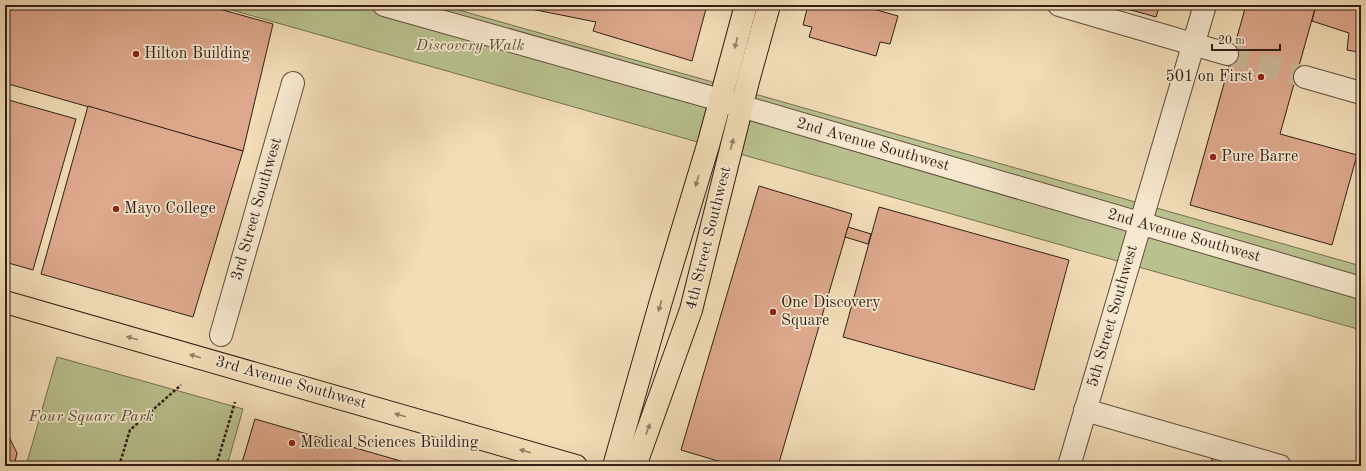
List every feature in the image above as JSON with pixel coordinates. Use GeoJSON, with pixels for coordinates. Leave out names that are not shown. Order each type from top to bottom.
{"type":"FeatureCollection","features":[{"type":"Feature","properties":{"kind":"main road","name":"4th Street Southwest"},"geometry":{"type":"LineString","coordinates":[[614,466],[661,301],[709,142],[746,5]]}},
{"type":"Feature","properties":{"kind":"main road","name":"4th Street Southwest"},"geometry":{"type":"LineString","coordinates":[[635,466],[691,310],[769,5]]}},
{"type":"Feature","properties":{"kind":"main road","name":"3rd Avenue Southwest"},"geometry":{"type":"LineString","coordinates":[[5,302],[576,466]]}},
{"type":"Feature","properties":{"kind":"street","name":"2nd Avenue Southwest"},"geometry":{"type":"LineString","coordinates":[[384,5],[720,100],[1361,288]]}},
{"type":"Feature","properties":{"kind":"street"},"geometry":{"type":"LineString","coordinates":[[1059,5],[1194,43],[1227,54]]}},
{"type":"Feature","properties":{"kind":"street","name":"5th Street Southwest"},"geometry":{"type":"LineString","coordinates":[[1069,466],[1206,5]]}},
{"type":"Feature","properties":{"kind":"street"},"geometry":{"type":"LineString","coordinates":[[1305,77],[1361,93]]}},
{"type":"Feature","properties":{"kind":"street","name":"3rd Street Southwest"},"geometry":{"type":"LineString","coordinates":[[221,335],[293,83]]}},
{"type":"Feature","properties":{"kind":"street"},"geometry":{"type":"LineString","coordinates":[[1085,410],[1280,466]]}},
{"type":"Feature","properties":{"kind":"path"},"geometry":{"type":"LineString","coordinates":[[120,466],[130,430],[181,385]]}},
{"type":"Feature","properties":{"kind":"path"},"geometry":{"type":"LineString","coordinates":[[216,466],[235,402]]}},
{"type":"Feature","properties":{"kind":"green space","name":"Discovery Walk"},"geometry":{"type":"Polygon","coordinates":[[[214,5],[441,5],[1361,266],[1361,330],[214,5]]]}},
{"type":"Feature","properties":{"kind":"green space","name":"Four Square Park"},"geometry":{"type":"Polygon","coordinates":[[[57,357],[243,409],[227,466],[26,466],[57,357]]]}},
{"type":"Feature","properties":{"kind":"building","name":"Hilton Building"},"geometry":{"type":"Polygon","coordinates":[[[5,5],[205,5],[273,24],[243,151],[5,83],[5,5]]]}},
{"type":"Feature","properties":{"kind":"building"},"geometry":{"type":"Polygon","coordinates":[[[511,5],[707,5],[692,61],[593,31],[596,22],[511,5]]]}},
{"type":"Feature","properties":{"kind":"building"},"geometry":{"type":"Polygon","coordinates":[[[808,5],[859,5],[898,16],[890,44],[880,42],[876,56],[809,37],[812,27],[803,25],[808,5]]]}},
{"type":"Feature","properties":{"kind":"building"},"geometry":{"type":"Polygon","coordinates":[[[1113,5],[1160,5],[1156,17],[1113,5]]]}},
{"type":"Feature","properties":{"kind":"building","name":"501 on First"},"geometry":{"type":"Polygon","coordinates":[[[1246,5],[1316,5],[1280,134],[1357,155],[1332,245],[1190,205],[1246,5]]]}},
{"type":"Feature","properties":{"kind":"building"},"geometry":{"type":"Polygon","coordinates":[[[1316,5],[1361,5],[1361,61],[1358,52],[1347,50],[1349,33],[1312,21],[1316,5]]]}},
{"type":"Feature","properties":{"kind":"building"},"geometry":{"type":"Polygon","coordinates":[[[5,99],[76,119],[33,270],[5,262],[5,99]]]}},
{"type":"Feature","properties":{"kind":"building","name":"Mayo College"},"geometry":{"type":"Polygon","coordinates":[[[88,106],[243,151],[193,317],[41,274],[88,106]]]}},
{"type":"Feature","properties":{"kind":"building","name":"One Discovery Square"},"geometry":{"type":"Polygon","coordinates":[[[759,186],[852,214],[778,466],[735,466],[681,450],[759,186]]]}},
{"type":"Feature","properties":{"kind":"building"},"geometry":{"type":"Polygon","coordinates":[[[879,207],[1069,260],[1034,390],[843,337],[879,207]]]}},
{"type":"Feature","properties":{"kind":"building"},"geometry":{"type":"Polygon","coordinates":[[[848,227],[871,234],[868,244],[845,237],[848,227]]]}},
{"type":"Feature","properties":{"kind":"building","name":"Medical Sciences Building"},"geometry":{"type":"Polygon","coordinates":[[[255,419],[418,466],[241,466],[255,419]]]}},
{"type":"Feature","properties":{"kind":"building"},"geometry":{"type":"Polygon","coordinates":[[[5,429],[17,453],[14,466],[5,466],[5,429]]]}},
{"type":"Feature","properties":{"kind":"building"},"geometry":{"type":"Polygon","coordinates":[[[1215,448],[1243,466],[1210,466],[1215,448]]]}},
{"type":"Feature","properties":{"kind":"tunnel"},"geometry":{"type":"LineString","coordinates":[[1227,54],[1305,77]]}},
{"type":"Feature","properties":{"kind":"place","name":"Hilton Building"},"geometry":{"type":"Point","coordinates":[136,54]}},
{"type":"Feature","properties":{"kind":"place","name":"501 on First"},"geometry":{"type":"Point","coordinates":[1261,77]}},
{"type":"Feature","properties":{"kind":"place","name":"Pure Barre"},"geometry":{"type":"Point","coordinates":[1213,157]}},
{"type":"Feature","properties":{"kind":"place","name":"Mayo College"},"geometry":{"type":"Point","coordinates":[116,209]}},
{"type":"Feature","properties":{"kind":"place","name":"One Discovery Square"},"geometry":{"type":"Point","coordinates":[773,312]}},
{"type":"Feature","properties":{"kind":"place","name":"Medical Sciences Building"},"geometry":{"type":"Point","coordinates":[292,443]}}]}
